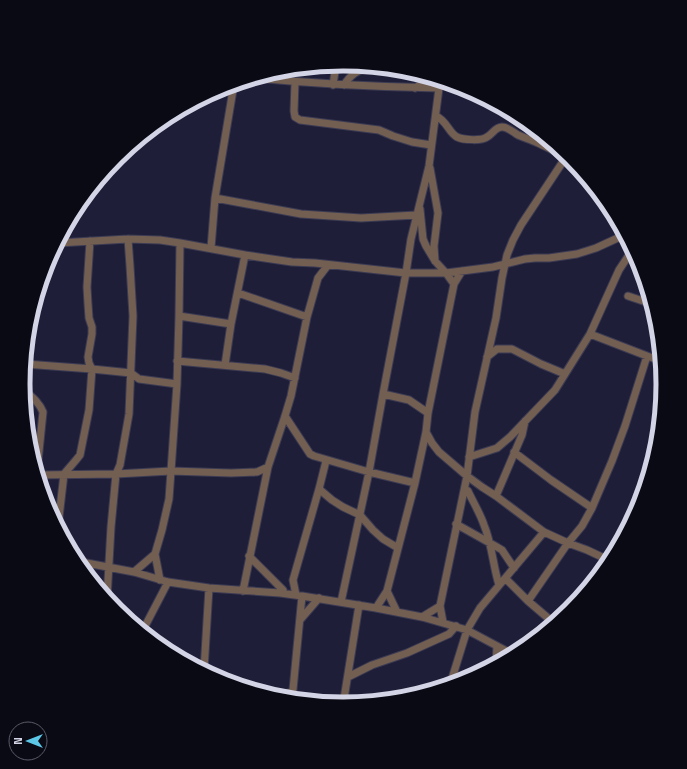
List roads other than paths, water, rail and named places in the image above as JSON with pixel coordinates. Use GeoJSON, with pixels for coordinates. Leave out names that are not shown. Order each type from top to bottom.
{"type":"FeatureCollection","features":[{"type":"Feature","properties":{"kind":"street"},"geometry":{"type":"LineString","coordinates":[[333,85],[335,71]]}},
{"type":"Feature","properties":{"kind":"street"},"geometry":{"type":"LineString","coordinates":[[344,85],[349,78],[357,72]]}},
{"type":"Feature","properties":{"kind":"street"},"geometry":{"type":"LineString","coordinates":[[272,80],[333,85],[439,88],[429,166],[411,239],[369,472],[342,602]]}},
{"type":"Feature","properties":{"kind":"street"},"geometry":{"type":"LineString","coordinates":[[295,82],[294,111],[295,117],[300,120],[380,130],[412,142],[431,145]]}},
{"type":"Feature","properties":{"kind":"street"},"geometry":{"type":"LineString","coordinates":[[415,88],[425,82]]}},
{"type":"Feature","properties":{"kind":"street"},"geometry":{"type":"LineString","coordinates":[[211,248],[215,198],[233,92]]}},
{"type":"Feature","properties":{"kind":"street"},"geometry":{"type":"LineString","coordinates":[[436,116],[440,118],[457,137],[465,139],[481,139],[488,137],[498,127],[503,127],[548,148]]}},
{"type":"Feature","properties":{"kind":"street"},"geometry":{"type":"LineString","coordinates":[[443,622],[440,606],[456,524],[466,491],[475,412],[496,318],[507,255],[513,240],[522,225],[565,163]]}},
{"type":"Feature","properties":{"kind":"street"},"geometry":{"type":"LineString","coordinates":[[429,166],[438,213],[434,246],[435,261]]}},
{"type":"Feature","properties":{"kind":"street"},"geometry":{"type":"LineString","coordinates":[[215,198],[300,214],[361,218],[417,215]]}},
{"type":"Feature","properties":{"kind":"street"},"geometry":{"type":"LineString","coordinates":[[419,207],[423,239],[426,246],[435,261],[454,284]]}},
{"type":"Feature","properties":{"kind":"street"},"geometry":{"type":"LineString","coordinates":[[64,242],[128,239],[160,240],[292,262],[315,263],[406,273],[446,273],[493,267],[525,259],[549,258],[576,254],[596,248],[620,237]]}},
{"type":"Feature","properties":{"kind":"street"},"geometry":{"type":"LineString","coordinates":[[108,590],[116,474],[120,464],[129,414],[133,316],[128,239]]}},
{"type":"Feature","properties":{"kind":"street"},"geometry":{"type":"LineString","coordinates":[[59,516],[64,474],[80,455],[89,410],[92,369],[88,363],[92,334],[87,287],[90,241]]}},
{"type":"Feature","properties":{"kind":"street"},"geometry":{"type":"LineString","coordinates":[[134,572],[155,554],[169,499],[177,384],[180,243]]}},
{"type":"Feature","properties":{"kind":"street"},"geometry":{"type":"LineString","coordinates":[[225,365],[231,324],[246,255]]}},
{"type":"Feature","properties":{"kind":"street"},"geometry":{"type":"LineString","coordinates":[[469,457],[497,448],[510,437],[555,390],[590,334],[619,270],[629,255]]}},
{"type":"Feature","properties":{"kind":"street"},"geometry":{"type":"LineString","coordinates":[[315,263],[318,278]]}},
{"type":"Feature","properties":{"kind":"street"},"geometry":{"type":"LineString","coordinates":[[243,591],[268,467],[285,416],[295,378],[307,317],[318,278],[328,265]]}},
{"type":"Feature","properties":{"kind":"street"},"geometry":{"type":"LineString","coordinates":[[493,267],[502,278]]}},
{"type":"Feature","properties":{"kind":"street"},"geometry":{"type":"LineString","coordinates":[[376,608],[388,591],[426,432],[428,413],[454,284],[462,271]]}},
{"type":"Feature","properties":{"kind":"street"},"geometry":{"type":"LineString","coordinates":[[238,293],[307,317]]}},
{"type":"Feature","properties":{"kind":"street"},"geometry":{"type":"LineString","coordinates":[[628,296],[646,302]]}},
{"type":"Feature","properties":{"kind":"street"},"geometry":{"type":"LineString","coordinates":[[179,316],[231,324]]}},
{"type":"Feature","properties":{"kind":"street"},"geometry":{"type":"LineString","coordinates":[[590,334],[655,359]]}},
{"type":"Feature","properties":{"kind":"street"},"geometry":{"type":"LineString","coordinates":[[487,357],[497,349],[512,349],[541,364],[566,374]]}},
{"type":"Feature","properties":{"kind":"street"},"geometry":{"type":"LineString","coordinates":[[528,601],[568,543],[582,526],[592,508],[625,426],[647,356]]}},
{"type":"Feature","properties":{"kind":"street"},"geometry":{"type":"LineString","coordinates":[[177,361],[265,369],[295,378]]}},
{"type":"Feature","properties":{"kind":"street"},"geometry":{"type":"LineString","coordinates":[[31,364],[131,373],[139,379],[146,381],[177,384]]}},
{"type":"Feature","properties":{"kind":"street"},"geometry":{"type":"LineString","coordinates":[[383,394],[409,400],[428,413]]}},
{"type":"Feature","properties":{"kind":"street"},"geometry":{"type":"LineString","coordinates":[[31,396],[37,401],[43,412],[38,454]]}},
{"type":"Feature","properties":{"kind":"street"},"geometry":{"type":"LineString","coordinates":[[285,416],[310,454],[326,461],[415,483]]}},
{"type":"Feature","properties":{"kind":"street"},"geometry":{"type":"LineString","coordinates":[[496,496],[522,435],[525,421]]}},
{"type":"Feature","properties":{"kind":"street"},"geometry":{"type":"LineString","coordinates":[[426,432],[439,452],[467,476],[544,532],[587,550],[604,559]]}},
{"type":"Feature","properties":{"kind":"street"},"geometry":{"type":"LineString","coordinates":[[514,452],[592,508]]}},
{"type":"Feature","properties":{"kind":"street"},"geometry":{"type":"LineString","coordinates":[[282,592],[293,580],[326,461]]}},
{"type":"Feature","properties":{"kind":"street"},"geometry":{"type":"LineString","coordinates":[[44,475],[171,472],[231,473],[257,472],[268,467]]}},
{"type":"Feature","properties":{"kind":"street"},"geometry":{"type":"LineString","coordinates":[[257,472],[266,479]]}},
{"type":"Feature","properties":{"kind":"street"},"geometry":{"type":"LineString","coordinates":[[466,491],[482,487]]}},
{"type":"Feature","properties":{"kind":"street"},"geometry":{"type":"LineString","coordinates":[[319,489],[343,507],[360,515],[383,539],[398,548]]}},
{"type":"Feature","properties":{"kind":"street"},"geometry":{"type":"LineString","coordinates":[[466,491],[484,525],[499,585]]}},
{"type":"Feature","properties":{"kind":"street"},"geometry":{"type":"LineString","coordinates":[[456,524],[502,550],[514,568]]}},
{"type":"Feature","properties":{"kind":"street"},"geometry":{"type":"LineString","coordinates":[[452,678],[467,630],[480,608],[499,585],[506,579],[544,532]]}},
{"type":"Feature","properties":{"kind":"street"},"geometry":{"type":"LineString","coordinates":[[145,626],[164,581],[155,554]]}},
{"type":"Feature","properties":{"kind":"street"},"geometry":{"type":"LineString","coordinates":[[249,556],[282,592]]}},
{"type":"Feature","properties":{"kind":"street"},"geometry":{"type":"LineString","coordinates":[[86,563],[134,572],[164,581],[208,588],[282,592],[397,612],[456,626],[467,630],[507,651]]}},
{"type":"Feature","properties":{"kind":"street"},"geometry":{"type":"LineString","coordinates":[[506,579],[550,620]]}},
{"type":"Feature","properties":{"kind":"street"},"geometry":{"type":"LineString","coordinates":[[293,580],[299,596],[300,620],[293,694]]}},
{"type":"Feature","properties":{"kind":"street"},"geometry":{"type":"LineString","coordinates":[[201,664],[208,588]]}},
{"type":"Feature","properties":{"kind":"street"},"geometry":{"type":"LineString","coordinates":[[388,591],[397,612]]}},
{"type":"Feature","properties":{"kind":"street"},"geometry":{"type":"LineString","coordinates":[[300,620],[319,598]]}},
{"type":"Feature","properties":{"kind":"street"},"geometry":{"type":"LineString","coordinates":[[344,698],[359,605]]}},
{"type":"Feature","properties":{"kind":"street"},"geometry":{"type":"LineString","coordinates":[[422,618],[440,606]]}},
{"type":"Feature","properties":{"kind":"street"},"geometry":{"type":"LineString","coordinates":[[348,677],[372,665],[407,653],[449,634],[456,626]]}},
{"type":"Feature","properties":{"kind":"street"},"geometry":{"type":"LineString","coordinates":[[496,658],[497,646]]}}]}
